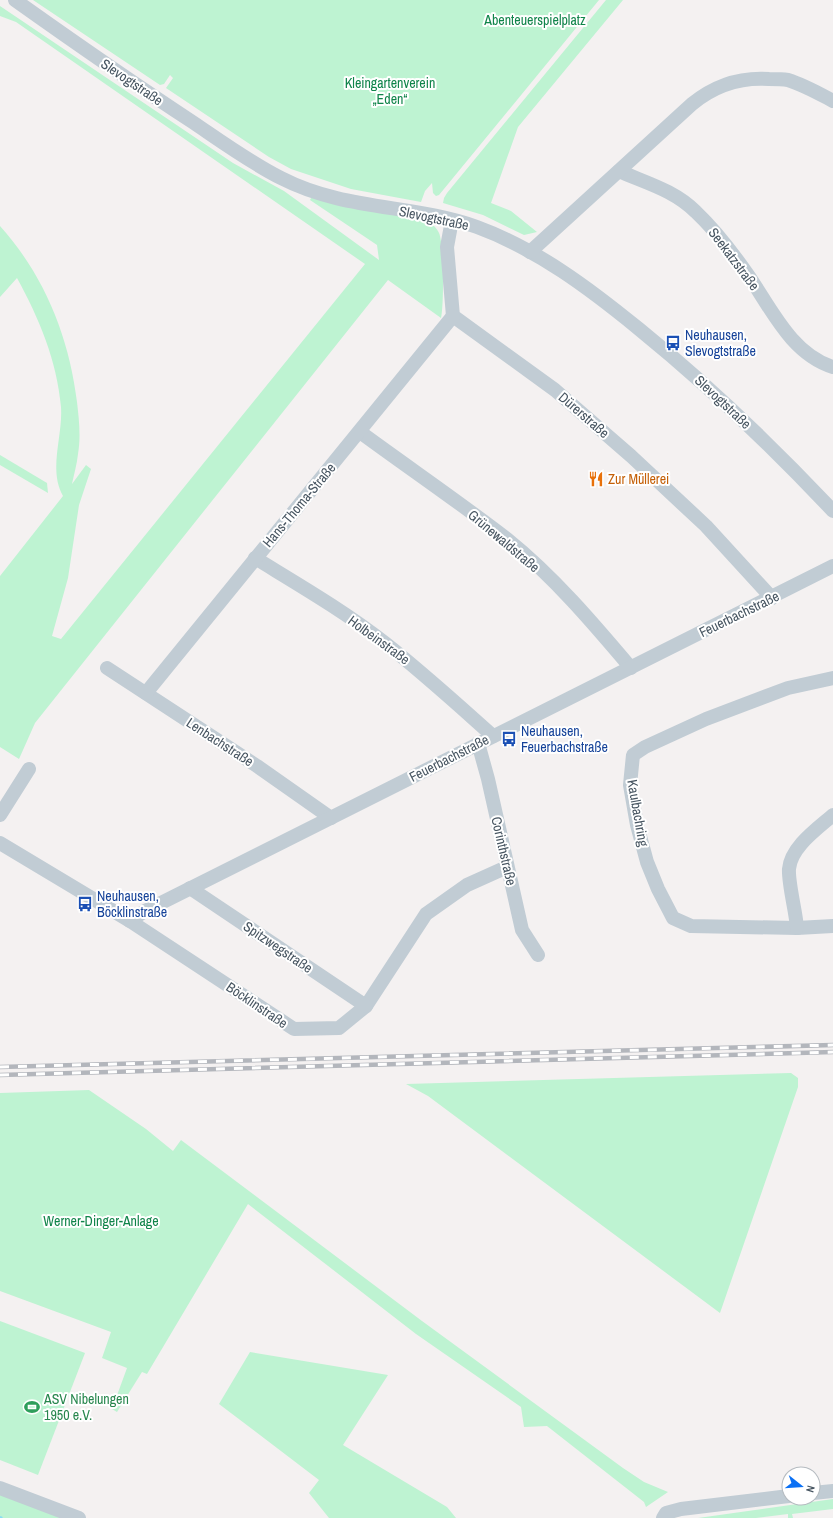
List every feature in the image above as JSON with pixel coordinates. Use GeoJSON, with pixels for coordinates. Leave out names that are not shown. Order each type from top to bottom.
{"type":"FeatureCollection","features":[{"type":"Feature","properties":{"kind":"street","name":"Slevogtstraße"},"geometry":{"type":"LineString","coordinates":[[15,0],[166,105],[279,177],[309,191],[338,199],[452,220],[477,227],[530,252],[572,277],[601,298],[671,354],[738,415],[833,511]]}},
{"type":"Feature","properties":{"kind":"street"},"geometry":{"type":"LineString","coordinates":[[530,252],[705,94],[728,83],[761,78],[787,80],[810,89],[833,101]]}},
{"type":"Feature","properties":{"kind":"street","name":"Seekatzstraße"},"geometry":{"type":"LineString","coordinates":[[619,171],[678,196],[695,211],[720,237],[780,324],[810,355],[833,367]]}},
{"type":"Feature","properties":{"kind":"street"},"geometry":{"type":"LineString","coordinates":[[452,220],[448,247],[453,316]]}},
{"type":"Feature","properties":{"kind":"street","name":"Hans-Thoma-Straße"},"geometry":{"type":"LineString","coordinates":[[146,693],[453,316]]}},
{"type":"Feature","properties":{"kind":"street","name":"Dürerstraße"},"geometry":{"type":"LineString","coordinates":[[453,316],[555,390],[631,456],[706,526],[772,598]]}},
{"type":"Feature","properties":{"kind":"street","name":"Grünewaldstraße"},"geometry":{"type":"LineString","coordinates":[[360,432],[508,540],[555,584],[598,629],[631,668]]}},
{"type":"Feature","properties":{"kind":"street","name":"Holbeinstraße"},"geometry":{"type":"LineString","coordinates":[[255,558],[317,595],[384,642],[422,672],[493,736]]}},
{"type":"Feature","properties":{"kind":"street","name":"Feuerbachstraße"},"geometry":{"type":"LineString","coordinates":[[130,921],[145,911],[190,888],[478,743],[772,598],[833,566]]}},
{"type":"Feature","properties":{"kind":"street","name":"Lenbachstraße"},"geometry":{"type":"LineString","coordinates":[[107,668],[257,766],[330,818]]}},
{"type":"Feature","properties":{"kind":"street","name":"Kaulbachring"},"geometry":{"type":"LineString","coordinates":[[833,678],[788,688],[706,719],[645,747],[633,755],[630,785],[642,846],[658,890],[673,918],[691,926],[797,928],[833,926]]}},
{"type":"Feature","properties":{"kind":"street","name":"Corinthstraße"},"geometry":{"type":"LineString","coordinates":[[478,743],[488,779],[522,930],[538,955]]}},
{"type":"Feature","properties":{"kind":"street"},"geometry":{"type":"LineString","coordinates":[[0,815],[29,769]]}},
{"type":"Feature","properties":{"kind":"street"},"geometry":{"type":"LineString","coordinates":[[797,928],[789,870],[792,859],[802,844],[833,815]]}},
{"type":"Feature","properties":{"kind":"street","name":"Böcklinstraße"},"geometry":{"type":"LineString","coordinates":[[0,844],[130,921],[294,1029],[339,1028],[366,1006],[426,914],[467,885],[507,867]]}},
{"type":"Feature","properties":{"kind":"street","name":"Spitzwegstraße"},"geometry":{"type":"LineString","coordinates":[[190,888],[366,1006]]}},
{"type":"Feature","properties":{"kind":"street"},"geometry":{"type":"LineString","coordinates":[[0,1488],[79,1518]]}},
{"type":"Feature","properties":{"kind":"street"},"geometry":{"type":"LineString","coordinates":[[821,1492],[833,1491]]}},
{"type":"Feature","properties":{"kind":"street"},"geometry":{"type":"LineString","coordinates":[[663,1518],[666,1513],[681,1509],[781,1497]]}},
{"type":"Feature","properties":{"kind":"green space","name":"Kleingartenverein „Eden“"},"geometry":{"type":"Polygon","coordinates":[[[33,0],[599,0],[439,195],[436,196],[433,193],[432,183],[425,191],[421,202],[351,189],[291,169],[269,157],[166,88],[173,78],[170,75],[164,84],[160,85],[33,0]]]}},
{"type":"Feature","properties":{"kind":"green space"},"geometry":{"type":"Polygon","coordinates":[[[606,0],[623,0],[518,127],[491,203],[511,211],[537,232],[524,235],[483,215],[443,203],[447,193],[606,0]]]}},
{"type":"Feature","properties":{"kind":"green space"},"geometry":{"type":"Polygon","coordinates":[[[0,6],[233,163],[284,191],[379,260],[377,245],[310,200],[312,196],[428,221],[436,228],[441,239],[443,275],[443,301],[441,318],[388,280],[35,723],[19,759],[0,747],[0,576],[63,496],[59,486],[56,464],[61,407],[56,373],[46,340],[33,309],[17,278],[0,297],[0,226],[16,245],[42,286],[61,330],[68,354],[77,402],[79,428],[79,448],[72,484],[86,465],[91,469],[79,505],[68,578],[52,636],[61,639],[365,264],[16,22],[0,16],[0,6]]]}},
{"type":"Feature","properties":{"kind":"green space"},"geometry":{"type":"Polygon","coordinates":[[[0,455],[47,483],[48,493],[0,465],[0,455]]]}},
{"type":"Feature","properties":{"kind":"green space"},"geometry":{"type":"Polygon","coordinates":[[[791,1073],[798,1078],[798,1087],[720,1313],[428,1096],[406,1084],[791,1073]]]}},
{"type":"Feature","properties":{"kind":"green space","name":"Werner-Dinger-Anlage"},"geometry":{"type":"Polygon","coordinates":[[[89,1090],[146,1129],[173,1151],[181,1140],[422,1321],[623,1468],[644,1482],[668,1492],[646,1507],[644,1502],[547,1426],[524,1427],[521,1407],[416,1334],[248,1204],[147,1374],[142,1372],[117,1412],[112,1409],[127,1368],[102,1358],[111,1332],[0,1291],[0,1093],[89,1090]]]}},
{"type":"Feature","properties":{"kind":"green space","name":"ASV Nibelungen 1950 e.V."},"geometry":{"type":"Polygon","coordinates":[[[0,1321],[85,1353],[38,1475],[0,1460],[0,1321]]]}},
{"type":"Feature","properties":{"kind":"green space"},"geometry":{"type":"Polygon","coordinates":[[[250,1352],[388,1375],[343,1445],[447,1507],[456,1518],[329,1518],[309,1493],[319,1480],[219,1404],[250,1352]]]}},
{"type":"Feature","properties":{"kind":"green space"},"geometry":{"type":"Polygon","coordinates":[[[0,1494],[61,1518],[0,1518],[0,1494]]]}},
{"type":"Feature","properties":{"kind":"green space"},"geometry":{"type":"Polygon","coordinates":[[[833,1499],[833,1509],[792,1514],[793,1518],[788,1518],[788,1514],[756,1518],[698,1518],[783,1506],[821,1506],[821,1501],[833,1499]]]}},
{"type":"Feature","properties":{"kind":"railway"},"geometry":{"type":"LineString","coordinates":[[0,1067],[833,1045]]}},
{"type":"Feature","properties":{"kind":"railway"},"geometry":{"type":"LineString","coordinates":[[0,1075],[833,1052]]}},
{"type":"Feature","properties":{"kind":"place","name":"Neuhausen, Slevogtstraße"},"geometry":{"type":"Point","coordinates":[673,343]}},
{"type":"Feature","properties":{"kind":"place","name":"Zur Müllerei"},"geometry":{"type":"Point","coordinates":[596,479]}},
{"type":"Feature","properties":{"kind":"place","name":"Neuhausen, Feuerbachstraße"},"geometry":{"type":"Point","coordinates":[509,739]}},
{"type":"Feature","properties":{"kind":"place","name":"Neuhausen, Böcklinstraße"},"geometry":{"type":"Point","coordinates":[85,904]}},
{"type":"Feature","properties":{"kind":"place","name":"ASV Nibelungen 1950 e.V."},"geometry":{"type":"Point","coordinates":[32,1407]}},
{"type":"Feature","properties":{"kind":"park label","name":"Abenteuerspielplatz"},"geometry":{"type":"Point","coordinates":[535,20]}}]}
